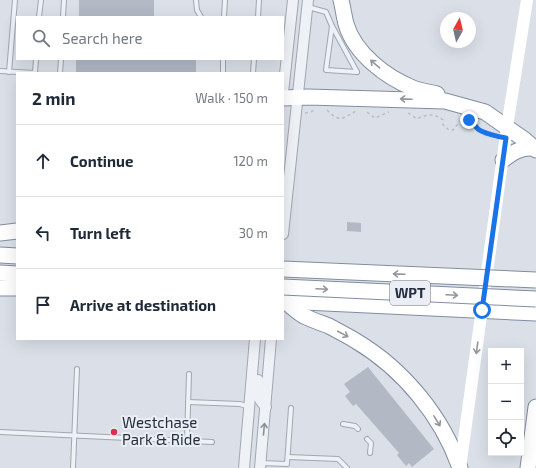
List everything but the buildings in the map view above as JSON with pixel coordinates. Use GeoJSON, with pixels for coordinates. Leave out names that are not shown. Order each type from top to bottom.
{"type":"FeatureCollection","features":[{"type":"Feature","properties":{"kind":"highway"},"geometry":{"type":"LineString","coordinates":[[341,0],[346,25],[354,42],[367,58],[398,81],[414,88],[439,94],[445,101]]}},
{"type":"Feature","properties":{"kind":"highway"},"geometry":{"type":"LineString","coordinates":[[288,96],[445,101],[485,112],[506,133],[530,147]]}},
{"type":"Feature","properties":{"kind":"highway"},"geometry":{"type":"LineString","coordinates":[[503,160],[518,150],[530,147]]}},
{"type":"Feature","properties":{"kind":"highway"},"geometry":{"type":"LineString","coordinates":[[0,233],[16,231]]}},
{"type":"Feature","properties":{"kind":"highway"},"geometry":{"type":"LineString","coordinates":[[0,255],[16,256]]}},
{"type":"Feature","properties":{"kind":"highway","name":"WPT"},"geometry":{"type":"LineString","coordinates":[[284,269],[536,280]]}},
{"type":"Feature","properties":{"kind":"highway"},"geometry":{"type":"LineString","coordinates":[[0,273],[16,274]]}},
{"type":"Feature","properties":{"kind":"highway"},"geometry":{"type":"LineString","coordinates":[[0,288],[16,288]]}},
{"type":"Feature","properties":{"kind":"highway"},"geometry":{"type":"LineString","coordinates":[[284,296],[536,313]]}},
{"type":"Feature","properties":{"kind":"highway"},"geometry":{"type":"LineString","coordinates":[[284,296],[304,316],[331,327],[373,352],[409,384],[437,421],[449,442],[460,468]]}},
{"type":"Feature","properties":{"kind":"highway","name":"WPT"},"geometry":{"type":"LineString","coordinates":[[284,296],[536,299]]}},
{"type":"Feature","properties":{"kind":"highway"},"geometry":{"type":"LineString","coordinates":[[528,468],[536,407]]}},
{"type":"Feature","properties":{"kind":"main road"},"geometry":{"type":"LineString","coordinates":[[460,468],[506,133],[527,0]]}},
{"type":"Feature","properties":{"kind":"street"},"geometry":{"type":"LineString","coordinates":[[284,206],[293,0]]}},
{"type":"Feature","properties":{"kind":"street"},"geometry":{"type":"LineString","coordinates":[[288,96],[308,4]]}},
{"type":"Feature","properties":{"kind":"street"},"geometry":{"type":"LineString","coordinates":[[260,465],[271,340]]}},
{"type":"Feature","properties":{"kind":"street"},"geometry":{"type":"LineString","coordinates":[[255,341],[259,368],[257,392],[260,402],[266,407]]}},
{"type":"Feature","properties":{"kind":"street"},"geometry":{"type":"LineString","coordinates":[[244,468],[255,341]]}},
{"type":"Feature","properties":{"kind":"lane"},"geometry":{"type":"LineString","coordinates":[[9,72],[15,0]]}},
{"type":"Feature","properties":{"kind":"lane"},"geometry":{"type":"LineString","coordinates":[[39,16],[41,0]]}},
{"type":"Feature","properties":{"kind":"lane"},"geometry":{"type":"LineString","coordinates":[[63,16],[64,0]]}},
{"type":"Feature","properties":{"kind":"lane"},"geometry":{"type":"LineString","coordinates":[[196,0],[197,10],[200,16]]}},
{"type":"Feature","properties":{"kind":"lane"},"geometry":{"type":"LineString","coordinates":[[224,16],[225,0]]}},
{"type":"Feature","properties":{"kind":"lane"},"geometry":{"type":"LineString","coordinates":[[258,16],[259,0]]}},
{"type":"Feature","properties":{"kind":"lane"},"geometry":{"type":"LineString","coordinates":[[308,4],[326,12],[357,72],[326,70],[332,26]]}},
{"type":"Feature","properties":{"kind":"lane"},"geometry":{"type":"LineString","coordinates":[[35,72],[36,60]]}},
{"type":"Feature","properties":{"kind":"lane"},"geometry":{"type":"LineString","coordinates":[[60,72],[61,60]]}},
{"type":"Feature","properties":{"kind":"lane"},"geometry":{"type":"LineString","coordinates":[[223,60],[223,72]]}},
{"type":"Feature","properties":{"kind":"lane"},"geometry":{"type":"LineString","coordinates":[[253,72],[254,60]]}},
{"type":"Feature","properties":{"kind":"lane"},"geometry":{"type":"LineString","coordinates":[[0,71],[16,72]]}},
{"type":"Feature","properties":{"kind":"lane"},"geometry":{"type":"LineString","coordinates":[[72,468],[77,369]]}},
{"type":"Feature","properties":{"kind":"lane"},"geometry":{"type":"LineString","coordinates":[[187,440],[189,374]]}},
{"type":"Feature","properties":{"kind":"lane"},"geometry":{"type":"LineString","coordinates":[[188,402],[240,404],[249,407]]}},
{"type":"Feature","properties":{"kind":"lane"},"geometry":{"type":"LineString","coordinates":[[260,465],[287,466],[291,408]]}},
{"type":"Feature","properties":{"kind":"lane"},"geometry":{"type":"LineString","coordinates":[[343,424],[355,426],[358,429]]}},
{"type":"Feature","properties":{"kind":"lane"},"geometry":{"type":"LineString","coordinates":[[0,432],[212,442]]}},
{"type":"Feature","properties":{"kind":"lane"},"geometry":{"type":"LineString","coordinates":[[367,439],[371,444],[370,453]]}},
{"type":"Feature","properties":{"kind":"lane"},"geometry":{"type":"LineString","coordinates":[[288,457],[338,459],[347,468]]}},
{"type":"Feature","properties":{"kind":"path"},"geometry":{"type":"LineString","coordinates":[[305,113],[311,112],[318,108]]}},
{"type":"Feature","properties":{"kind":"path"},"geometry":{"type":"LineString","coordinates":[[326,109],[334,116],[342,118],[345,118],[356,110],[360,110]]}},
{"type":"Feature","properties":{"kind":"path"},"geometry":{"type":"LineString","coordinates":[[365,111],[375,118],[378,118],[392,110]]}},
{"type":"Feature","properties":{"kind":"path"},"geometry":{"type":"LineString","coordinates":[[406,112],[417,119],[425,115],[436,115],[443,120],[444,125],[449,130],[453,130],[461,119],[466,119]]}},
{"type":"Feature","properties":{"kind":"path"},"geometry":{"type":"LineString","coordinates":[[469,120],[478,130],[493,134],[495,136],[506,133]]}},
{"type":"Feature","properties":{"kind":"place","name":"Westchase Park & Ride"},"geometry":{"type":"Point","coordinates":[114,432]}},
{"type":"Feature","properties":{"kind":"route"},"geometry":{"type":"LineString","coordinates":[[469,120],[477,127],[478,130],[482,132],[506,138],[482,310]]}}]}
